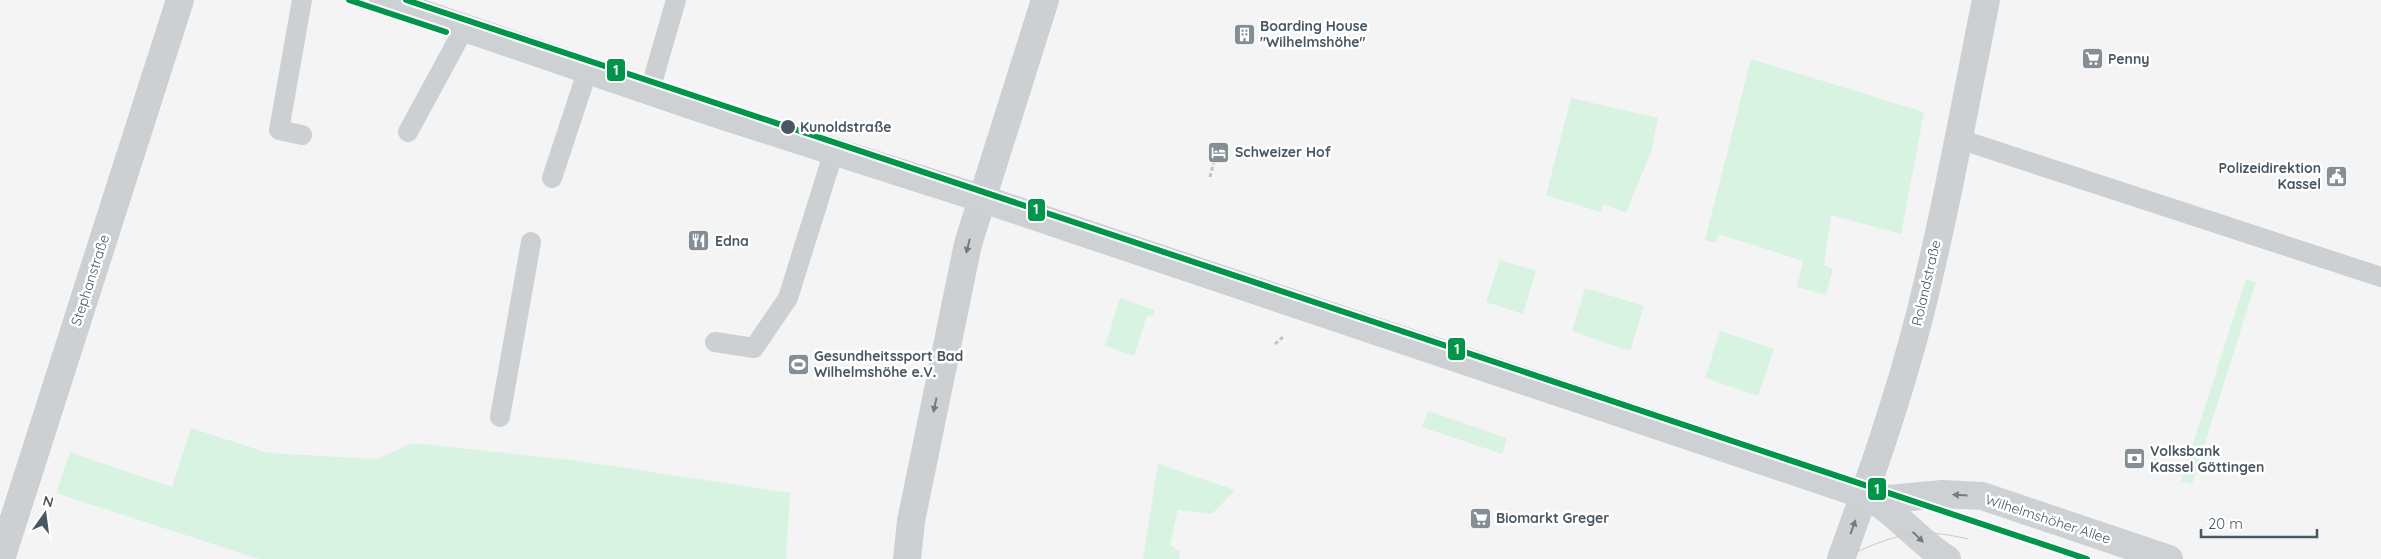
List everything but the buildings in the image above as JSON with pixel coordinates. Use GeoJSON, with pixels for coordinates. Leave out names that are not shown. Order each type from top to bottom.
{"type":"FeatureCollection","features":[{"type":"Feature","properties":{"kind":"main road","name":"Wilhelmshöher Allee"},"geometry":{"type":"LineString","coordinates":[[383,0],[1864,495],[1889,499],[1942,494],[1982,496],[2169,559]]}},
{"type":"Feature","properties":{"kind":"main road","name":"Wilhelmshöher Allee"},"geometry":{"type":"LineString","coordinates":[[1864,495],[1892,513],[1930,549],[1947,559]]}},
{"type":"Feature","properties":{"kind":"street","name":"Stephanstraße"},"geometry":{"type":"LineString","coordinates":[[1,559],[180,0]]}},
{"type":"Feature","properties":{"kind":"street"},"geometry":{"type":"LineString","coordinates":[[907,559],[911,521],[968,244],[1046,0]]}},
{"type":"Feature","properties":{"kind":"street","name":"Rolandstraße"},"geometry":{"type":"LineString","coordinates":[[1841,559],[1864,495],[1919,316],[1959,139],[1986,0]]}},
{"type":"Feature","properties":{"kind":"lane"},"geometry":{"type":"LineString","coordinates":[[302,0],[279,130],[302,136]]}},
{"type":"Feature","properties":{"kind":"lane"},"geometry":{"type":"LineString","coordinates":[[650,90],[676,0]]}},
{"type":"Feature","properties":{"kind":"lane"},"geometry":{"type":"LineString","coordinates":[[408,132],[465,27]]}},
{"type":"Feature","properties":{"kind":"lane"},"geometry":{"type":"LineString","coordinates":[[552,178],[588,69]]}},
{"type":"Feature","properties":{"kind":"lane"},"geometry":{"type":"LineString","coordinates":[[1959,139],[2381,277]]}},
{"type":"Feature","properties":{"kind":"lane"},"geometry":{"type":"LineString","coordinates":[[715,342],[754,348],[788,298],[834,151]]}},
{"type":"Feature","properties":{"kind":"lane"},"geometry":{"type":"LineString","coordinates":[[500,417],[531,242]]}},
{"type":"Feature","properties":{"kind":"path"},"geometry":{"type":"LineString","coordinates":[[1210,177],[1214,161]]}},
{"type":"Feature","properties":{"kind":"green space"},"geometry":{"type":"Polygon","coordinates":[[[1751,59],[1924,112],[1901,234],[1831,215],[1824,265],[1833,269],[1826,295],[1797,287],[1803,261],[1719,234],[1716,243],[1705,240],[1751,59]]]}},
{"type":"Feature","properties":{"kind":"green space"},"geometry":{"type":"Polygon","coordinates":[[[1571,98],[1658,118],[1651,152],[1626,213],[1604,204],[1600,212],[1546,195],[1571,98]]]}},
{"type":"Feature","properties":{"kind":"green space"},"geometry":{"type":"Polygon","coordinates":[[[1500,260],[1536,271],[1523,314],[1486,302],[1500,260]]]}},
{"type":"Feature","properties":{"kind":"green space"},"geometry":{"type":"Polygon","coordinates":[[[2246,279],[2256,282],[2192,484],[2181,481],[2246,279]]]}},
{"type":"Feature","properties":{"kind":"green space"},"geometry":{"type":"Polygon","coordinates":[[[1585,288],[1644,306],[1630,351],[1572,331],[1585,288]]]}},
{"type":"Feature","properties":{"kind":"green space"},"geometry":{"type":"Polygon","coordinates":[[[1120,298],[1155,310],[1153,316],[1147,315],[1134,356],[1105,346],[1120,298]]]}},
{"type":"Feature","properties":{"kind":"green space"},"geometry":{"type":"Polygon","coordinates":[[[1720,331],[1774,349],[1758,396],[1705,378],[1720,331]]]}},
{"type":"Feature","properties":{"kind":"green space"},"geometry":{"type":"Polygon","coordinates":[[[1428,411],[1507,438],[1502,454],[1422,427],[1428,411]]]}},
{"type":"Feature","properties":{"kind":"green space"},"geometry":{"type":"Polygon","coordinates":[[[191,428],[268,453],[377,459],[412,443],[579,461],[790,493],[786,559],[259,559],[56,493],[70,452],[172,487],[191,428]]]}},
{"type":"Feature","properties":{"kind":"green space"},"geometry":{"type":"Polygon","coordinates":[[[1158,464],[1235,490],[1212,514],[1178,510],[1170,545],[1180,551],[1179,559],[1143,559],[1158,464]]]}},
{"type":"Feature","properties":{"kind":"tram line"},"geometry":{"type":"LineString","coordinates":[[1846,559],[1873,545],[1909,534],[1942,534],[1968,539]]}},
{"type":"Feature","properties":{"kind":"transit line","name":"1"},"geometry":{"type":"LineString","coordinates":[[349,0],[446,32]]}},
{"type":"Feature","properties":{"kind":"transit line","name":"1"},"geometry":{"type":"LineString","coordinates":[[406,0],[2087,559]]}},
{"type":"Feature","properties":{"kind":"place","name":"Boarding House \"Wilhelmshöhe\""},"geometry":{"type":"Point","coordinates":[1244,34]}},
{"type":"Feature","properties":{"kind":"place","name":"Penny"},"geometry":{"type":"Point","coordinates":[2092,59]}},
{"type":"Feature","properties":{"kind":"place","name":"Kunoldstraße"},"geometry":{"type":"Point","coordinates":[788,127]}},
{"type":"Feature","properties":{"kind":"place","name":"Schweizer Hof"},"geometry":{"type":"Point","coordinates":[1219,152]}},
{"type":"Feature","properties":{"kind":"place","name":"Polizeidirektion Kassel"},"geometry":{"type":"Point","coordinates":[2337,176]}},
{"type":"Feature","properties":{"kind":"place","name":"Edna"},"geometry":{"type":"Point","coordinates":[699,241]}},
{"type":"Feature","properties":{"kind":"place","name":"Gesundheitssport Bad Wilhelmshöhe e.V."},"geometry":{"type":"Point","coordinates":[798,364]}},
{"type":"Feature","properties":{"kind":"place","name":"Volksbank Kassel Göttingen"},"geometry":{"type":"Point","coordinates":[2134,459]}},
{"type":"Feature","properties":{"kind":"place","name":"Biomarkt Greger"},"geometry":{"type":"Point","coordinates":[1480,518]}}]}
